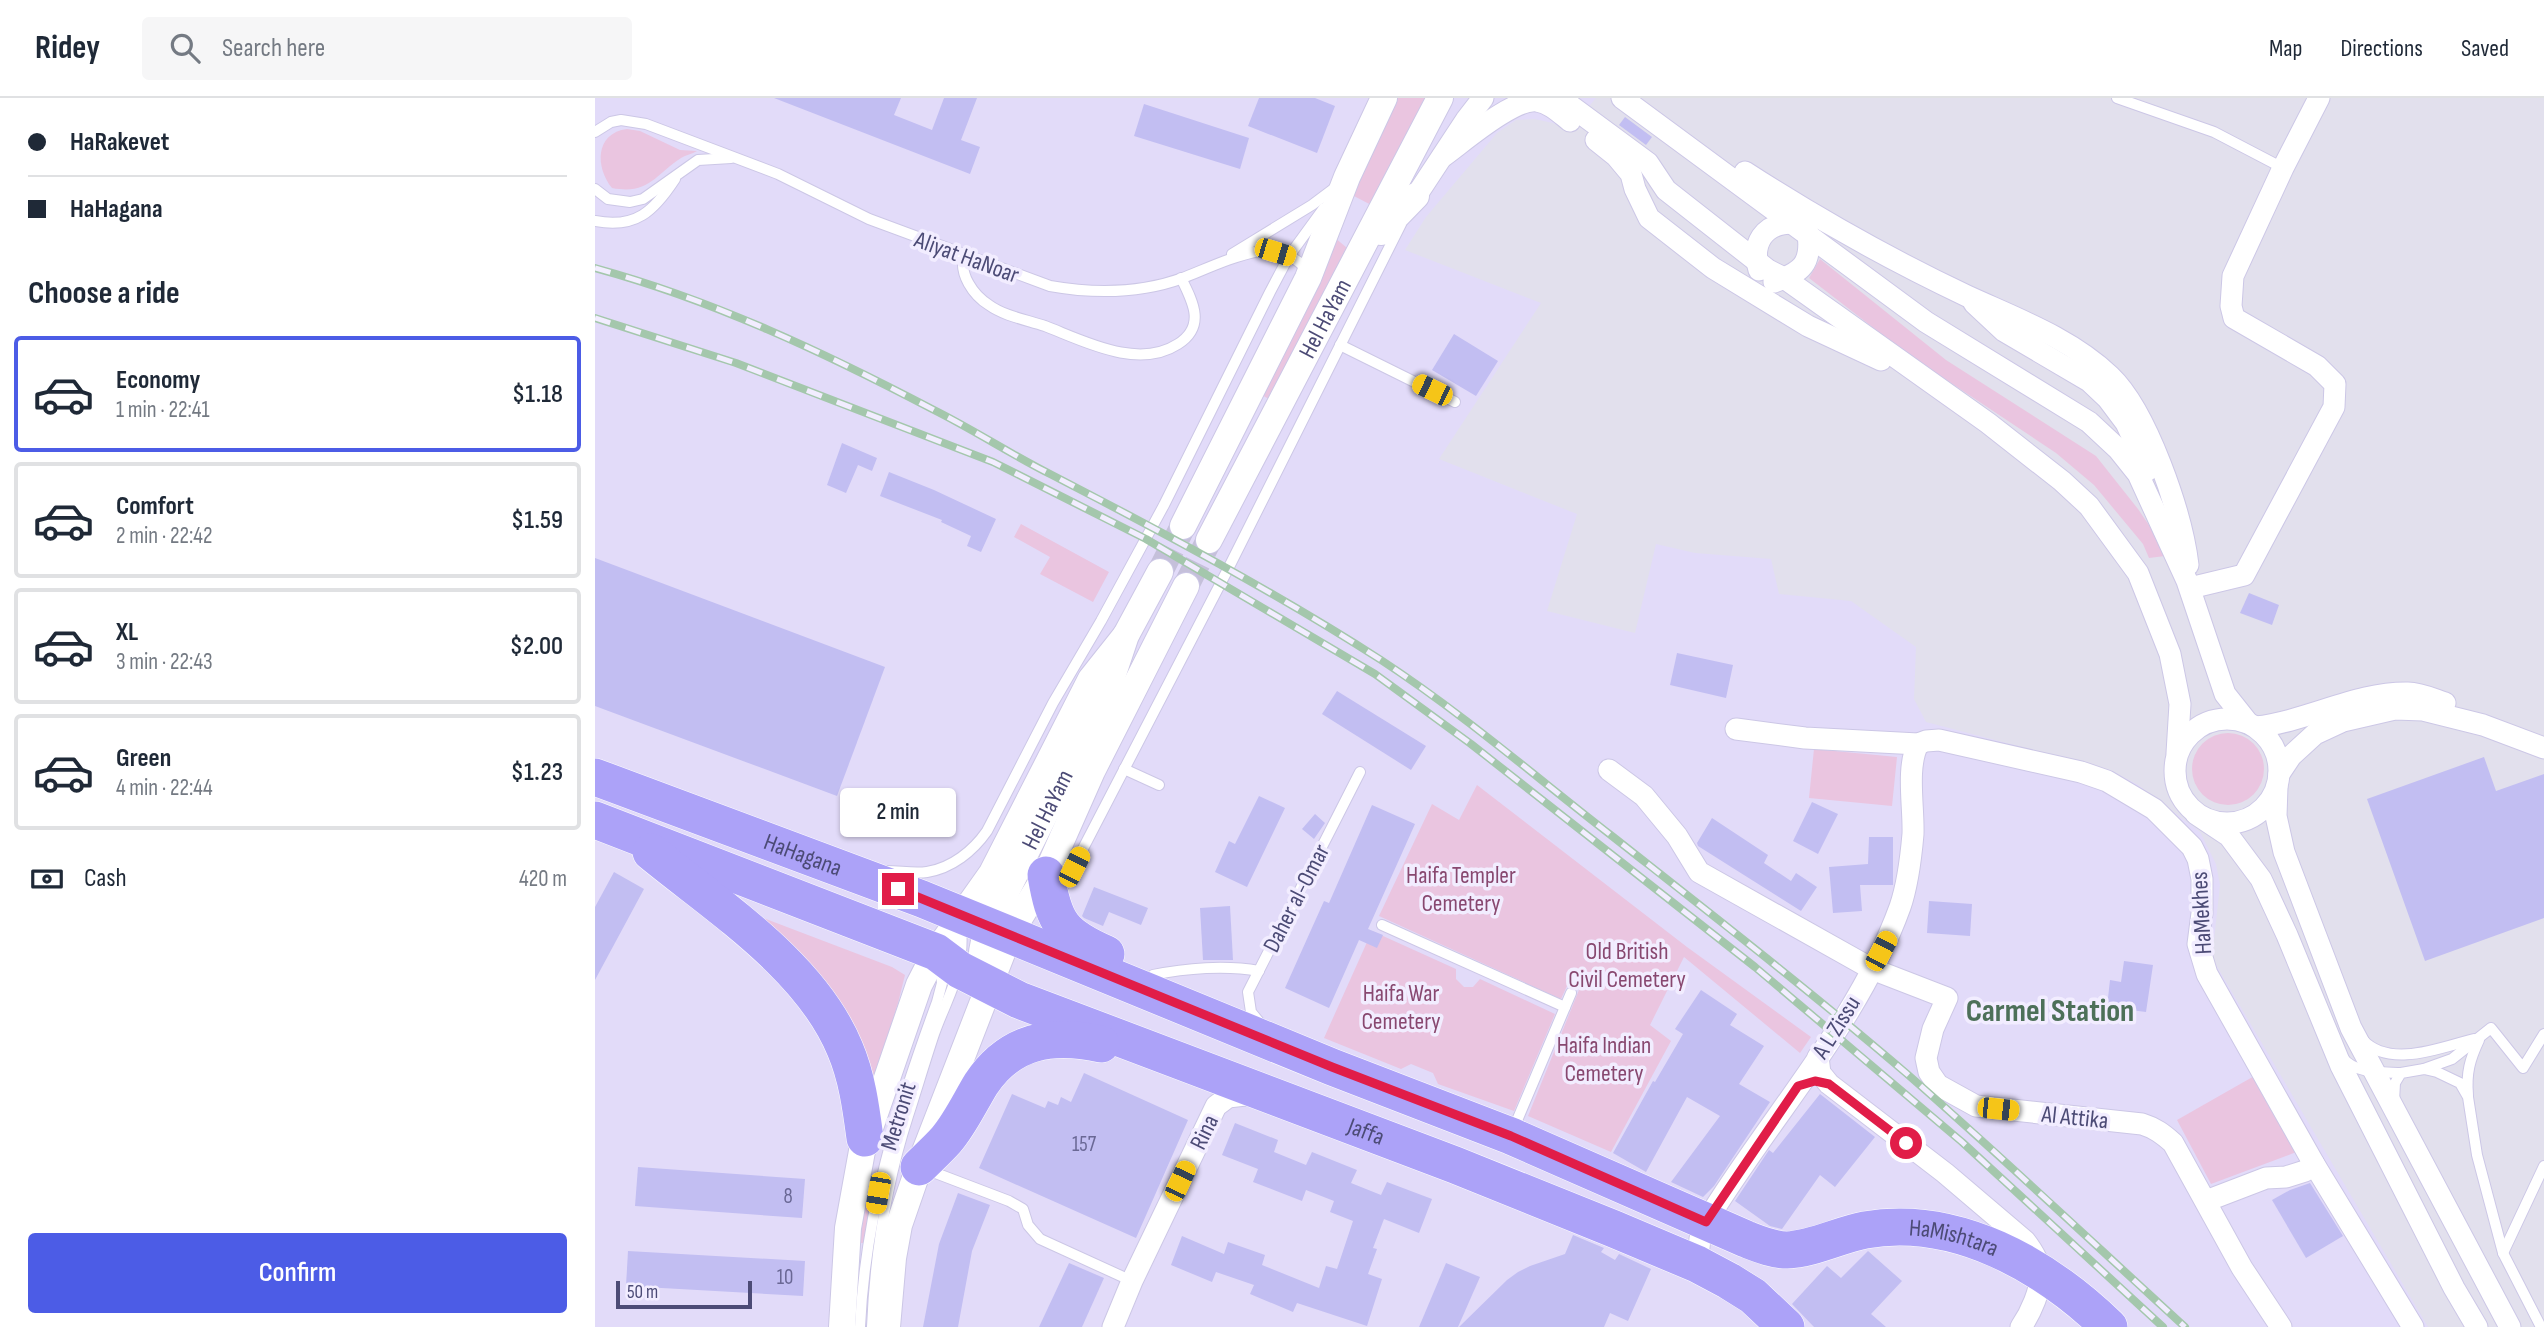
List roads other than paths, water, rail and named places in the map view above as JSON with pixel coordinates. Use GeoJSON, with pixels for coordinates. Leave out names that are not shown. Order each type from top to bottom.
{"type":"FeatureCollection","features":[{"type":"Feature","properties":{"kind":"highway","name":"HaHagana"},"geometry":{"type":"LineString","coordinates":[[595,777],[849,870],[981,945]]}},
{"type":"Feature","properties":{"kind":"highway","name":"HaHagana"},"geometry":{"type":"LineString","coordinates":[[610,826],[981,945]]}},
{"type":"Feature","properties":{"kind":"highway"},"geometry":{"type":"LineString","coordinates":[[610,826],[772,952],[822,1005],[849,1061],[858,1090],[865,1138]]}},
{"type":"Feature","properties":{"kind":"highway"},"geometry":{"type":"LineString","coordinates":[[1049,888],[1067,933],[1081,943],[1261,1023],[1332,1067]]}},
{"type":"Feature","properties":{"kind":"highway"},"geometry":{"type":"LineString","coordinates":[[981,945],[1293,1074],[1351,1095],[1485,1136],[1511,1136]]}},
{"type":"Feature","properties":{"kind":"highway","name":"Jaffa"},"geometry":{"type":"LineString","coordinates":[[981,945],[1019,1000],[1528,1193],[1697,1264],[1753,1296],[1786,1327]]}},
{"type":"Feature","properties":{"kind":"highway","name":"Jaffa"},"geometry":{"type":"LineString","coordinates":[[981,945],[1332,1067],[1511,1136],[1746,1239],[1778,1249]]}},
{"type":"Feature","properties":{"kind":"highway"},"geometry":{"type":"LineString","coordinates":[[919,1167],[948,1139],[984,1081],[1004,1058],[1023,1046],[1051,1040],[1093,1042],[1174,1060]]}},
{"type":"Feature","properties":{"kind":"highway","name":"HaMishtara"},"geometry":{"type":"LineString","coordinates":[[1778,1249],[1794,1249],[1867,1230],[1917,1227],[1943,1230],[2010,1255],[2041,1274],[2109,1327]]}},
{"type":"Feature","properties":{"kind":"highway"},"geometry":{"type":"LineString","coordinates":[[1753,1296],[1753,1263],[1760,1254],[1778,1249]]}},
{"type":"Feature","properties":{"kind":"street","name":"Hel HaYam"},"geometry":{"type":"LineString","coordinates":[[1183,526],[1308,278],[1347,177],[1384,98]]}},
{"type":"Feature","properties":{"kind":"street","name":"Hel HaYam"},"geometry":{"type":"LineString","coordinates":[[1209,540],[1440,98]]}},
{"type":"Feature","properties":{"kind":"street"},"geometry":{"type":"LineString","coordinates":[[1361,253],[1416,196],[1483,98]]}},
{"type":"Feature","properties":{"kind":"street"},"geometry":{"type":"LineString","coordinates":[[1560,98],[1648,163],[1666,190],[1768,270],[1786,309],[1808,326]]}},
{"type":"Feature","properties":{"kind":"street"},"geometry":{"type":"LineString","coordinates":[[1625,98],[1926,322],[2089,422],[2118,449],[2137,474],[2188,584],[2225,694],[2274,747],[2278,780],[2276,816],[2284,852],[2351,1028],[2510,1327]]}},
{"type":"Feature","properties":{"kind":"street"},"geometry":{"type":"LineString","coordinates":[[1625,98],[1658,115],[1803,209],[1968,296],[2053,336],[2090,359],[2112,377],[2148,432],[2183,536],[2188,563],[2188,584]]}},
{"type":"Feature","properties":{"kind":"street"},"geometry":{"type":"LineString","coordinates":[[2188,584],[2244,575],[2334,407],[2335,384],[2317,366],[2234,318],[2231,306],[2233,276],[2319,98]]}},
{"type":"Feature","properties":{"kind":"street"},"geometry":{"type":"LineString","coordinates":[[1442,158],[1506,109],[1525,101],[1535,101],[1559,112],[1616,156],[1631,173],[1646,183],[1666,190]]}},
{"type":"Feature","properties":{"kind":"street"},"geometry":{"type":"LineString","coordinates":[[1631,173],[1635,189],[1649,218],[1724,275],[1808,326],[1910,374],[1988,423]]}},
{"type":"Feature","properties":{"kind":"street"},"geometry":{"type":"LineString","coordinates":[[1756,260],[1755,251],[1764,234],[1782,223],[1800,228]]}},
{"type":"Feature","properties":{"kind":"street"},"geometry":{"type":"LineString","coordinates":[[1724,275],[1750,283],[1775,281],[1796,273],[1805,263],[1810,250],[1800,228]]}},
{"type":"Feature","properties":{"kind":"street"},"geometry":{"type":"LineString","coordinates":[[1775,281],[1988,423],[2062,481],[2089,506],[2138,573],[2170,654],[2180,704],[2174,770],[2176,787],[2184,802],[2196,814],[2229,836],[2261,879],[2333,1045],[2454,1288],[2477,1327]]}},
{"type":"Feature","properties":{"kind":"street","name":"Hel HaYam"},"geometry":{"type":"LineString","coordinates":[[981,945],[1109,686],[1126,635],[1160,572]]}},
{"type":"Feature","properties":{"kind":"street","name":"Hel HaYam"},"geometry":{"type":"LineString","coordinates":[[981,945],[1049,888],[1092,771],[1186,586]]}},
{"type":"Feature","properties":{"kind":"street"},"geometry":{"type":"LineString","coordinates":[[2177,753],[2189,734],[2202,724],[2217,719],[2233,719],[2252,725],[2296,721],[2371,696],[2411,693],[2451,705],[2483,724]]}},
{"type":"Feature","properties":{"kind":"street"},"geometry":{"type":"LineString","coordinates":[[2196,814],[2210,821],[2227,824],[2243,821],[2263,808],[2291,756],[2315,734],[2372,712],[2423,710],[2483,724],[2544,748]]}},
{"type":"Feature","properties":{"kind":"street","name":"HaMekhes"},"geometry":{"type":"LineString","coordinates":[[1736,729],[1805,738],[1918,744],[1939,740],[2081,772],[2107,781],[2154,809],[2192,847],[2198,859],[2202,879],[2198,944],[2201,960],[2314,1164],[2413,1327]]}},
{"type":"Feature","properties":{"kind":"street","name":"A L Zissu"},"geometry":{"type":"LineString","coordinates":[[1697,1264],[1700,1239],[1706,1222],[1818,1057],[1872,969],[1890,934],[1902,902],[1913,834],[1913,760],[1918,744]]}},
{"type":"Feature","properties":{"kind":"street","name":"A L Zissu"},"geometry":{"type":"LineString","coordinates":[[1609,770],[1644,796],[1677,836],[1699,872],[1872,969]]}},
{"type":"Feature","properties":{"kind":"street"},"geometry":{"type":"LineString","coordinates":[[842,1327],[848,1228],[865,1138],[919,985],[981,945]]}},
{"type":"Feature","properties":{"kind":"street"},"geometry":{"type":"LineString","coordinates":[[887,1327],[893,1258],[899,1225],[919,1167],[981,945]]}},
{"type":"Feature","properties":{"kind":"street","name":"Al Attika"},"geometry":{"type":"LineString","coordinates":[[1872,969],[1947,998],[1933,1029],[1926,1058],[1938,1085],[1958,1098],[1976,1106],[2142,1124],[2154,1128],[2172,1143],[2242,1268],[2281,1327]]}},
{"type":"Feature","properties":{"kind":"street"},"geometry":{"type":"LineString","coordinates":[[1818,1057],[1820,1073],[1829,1084],[1945,1172],[2016,1231],[2033,1253],[2041,1274],[2032,1306],[2021,1327]]}},
{"type":"Feature","properties":{"kind":"street"},"geometry":{"type":"LineString","coordinates":[[1798,1086],[1815,1081],[1829,1084]]}},
{"type":"Feature","properties":{"kind":"street","name":"Rina"},"geometry":{"type":"LineString","coordinates":[[1113,1327],[1132,1281],[1216,1106],[1228,1097],[1237,1095],[1274,1097]]}},
{"type":"Feature","properties":{"kind":"street"},"geometry":{"type":"LineString","coordinates":[[2206,1201],[2266,1178],[2286,1177],[2305,1171],[2314,1164]]}},
{"type":"Feature","properties":{"kind":"lane"},"geometry":{"type":"LineString","coordinates":[[2117,98],[2214,132],[2283,168]]}},
{"type":"Feature","properties":{"kind":"lane"},"geometry":{"type":"LineString","coordinates":[[595,132],[611,122],[621,120]]}},
{"type":"Feature","properties":{"kind":"lane","name":"Aliyat HaNoar"},"geometry":{"type":"LineString","coordinates":[[595,123],[621,120],[646,124],[778,174],[869,219],[964,256],[1050,286],[1081,292],[1157,286],[1259,251],[1289,256]]}},
{"type":"Feature","properties":{"kind":"lane"},"geometry":{"type":"LineString","coordinates":[[595,189],[608,199],[630,202],[643,199],[698,160],[738,158]]}},
{"type":"Feature","properties":{"kind":"lane"},"geometry":{"type":"LineString","coordinates":[[595,221],[614,225],[633,220],[660,202],[680,172]]}},
{"type":"Feature","properties":{"kind":"lane"},"geometry":{"type":"LineString","coordinates":[[849,870],[929,872],[965,856],[987,831],[1053,703],[1164,505],[1289,256],[1347,177]]}},
{"type":"Feature","properties":{"kind":"lane","name":"Aliyat HaNoar"},"geometry":{"type":"LineString","coordinates":[[1208,267],[1312,205],[1347,177]]}},
{"type":"Feature","properties":{"kind":"lane"},"geometry":{"type":"LineString","coordinates":[[1049,888],[1061,892],[1416,196]]}},
{"type":"Feature","properties":{"kind":"lane"},"geometry":{"type":"LineString","coordinates":[[964,256],[963,270],[967,280],[989,306],[1083,340],[1135,355],[1156,354],[1170,349],[1192,333],[1195,321],[1193,303],[1181,278]]}},
{"type":"Feature","properties":{"kind":"lane"},"geometry":{"type":"LineString","coordinates":[[1289,256],[1306,269],[1308,278]]}},
{"type":"Feature","properties":{"kind":"lane"},"geometry":{"type":"LineString","coordinates":[[1341,345],[1455,401]]}},
{"type":"Feature","properties":{"kind":"lane"},"geometry":{"type":"LineString","coordinates":[[1124,769],[1159,785]]}},
{"type":"Feature","properties":{"kind":"lane","name":"Daher al-Omar"},"geometry":{"type":"LineString","coordinates":[[1261,1023],[1251,1013],[1248,992],[1360,772]]}},
{"type":"Feature","properties":{"kind":"lane"},"geometry":{"type":"LineString","coordinates":[[1383,925],[1565,1007]]}},
{"type":"Feature","properties":{"kind":"lane","name":"Metronit"},"geometry":{"type":"LineString","coordinates":[[860,1327],[869,1242],[885,1156],[941,982],[941,968],[981,945]]}},
{"type":"Feature","properties":{"kind":"lane","name":"Metronit"},"geometry":{"type":"LineString","coordinates":[[872,1327],[874,1291],[892,1170],[935,1032],[981,945]]}},
{"type":"Feature","properties":{"kind":"lane"},"geometry":{"type":"LineString","coordinates":[[1153,975],[1177,970],[1259,971]]}},
{"type":"Feature","properties":{"kind":"lane"},"geometry":{"type":"LineString","coordinates":[[1511,1136],[1570,993]]}},
{"type":"Feature","properties":{"kind":"lane"},"geometry":{"type":"LineString","coordinates":[[2351,1028],[2367,1045],[2400,1055],[2480,1037]]}},
{"type":"Feature","properties":{"kind":"lane"},"geometry":{"type":"LineString","coordinates":[[2333,1045],[2347,1063],[2360,1069],[2401,1073],[2424,1069],[2452,1059],[2491,1028],[2523,1068],[2544,1034]]}},
{"type":"Feature","properties":{"kind":"lane"},"geometry":{"type":"LineString","coordinates":[[2480,1037],[2466,1075],[2477,1155],[2503,1253],[2541,1327]]}},
{"type":"Feature","properties":{"kind":"lane"},"geometry":{"type":"LineString","coordinates":[[2424,1069],[2460,1083],[2468,1097]]}},
{"type":"Feature","properties":{"kind":"lane"},"geometry":{"type":"LineString","coordinates":[[2395,1110],[2393,1093],[2401,1073]]}},
{"type":"Feature","properties":{"kind":"lane"},"geometry":{"type":"LineString","coordinates":[[2503,1253],[2544,1166]]}},
{"type":"Feature","properties":{"kind":"lane"},"geometry":{"type":"LineString","coordinates":[[919,1167],[1009,1201],[1023,1209],[1028,1226],[1039,1239],[1132,1281]]}},
{"type":"Feature","properties":{"kind":"tunnel"},"geometry":{"type":"LineString","coordinates":[[1160,572],[1183,526]]}},
{"type":"Feature","properties":{"kind":"tunnel"},"geometry":{"type":"LineString","coordinates":[[1186,586],[1209,540]]}},
{"type":"Feature","properties":{"kind":"railway"},"geometry":{"type":"LineString","coordinates":[[595,268],[725,312],[810,348],[893,389],[1219,564],[1381,660],[1498,746],[1870,1042],[2185,1327]]}},
{"type":"Feature","properties":{"kind":"railway"},"geometry":{"type":"LineString","coordinates":[[595,318],[736,363],[993,462],[1146,539],[1375,674],[1471,744],[1755,967],[1962,1142],[2163,1327]]}},
{"type":"Feature","properties":{"kind":"district","name":"Carmel Station"},"geometry":{"type":"Point","coordinates":[2050,1010]}},
{"type":"Feature","properties":{"kind":"park label","name":"Haifa Templer Cemetery"},"geometry":{"type":"Point","coordinates":[1461,889]}},
{"type":"Feature","properties":{"kind":"park label","name":"Old British Civil Cemetery"},"geometry":{"type":"Point","coordinates":[1627,965]}},
{"type":"Feature","properties":{"kind":"park label","name":"Haifa War Cemetery"},"geometry":{"type":"Point","coordinates":[1401,1007]}},
{"type":"Feature","properties":{"kind":"park label","name":"Haifa Indian Cemetery"},"geometry":{"type":"Point","coordinates":[1604,1059]}}]}
